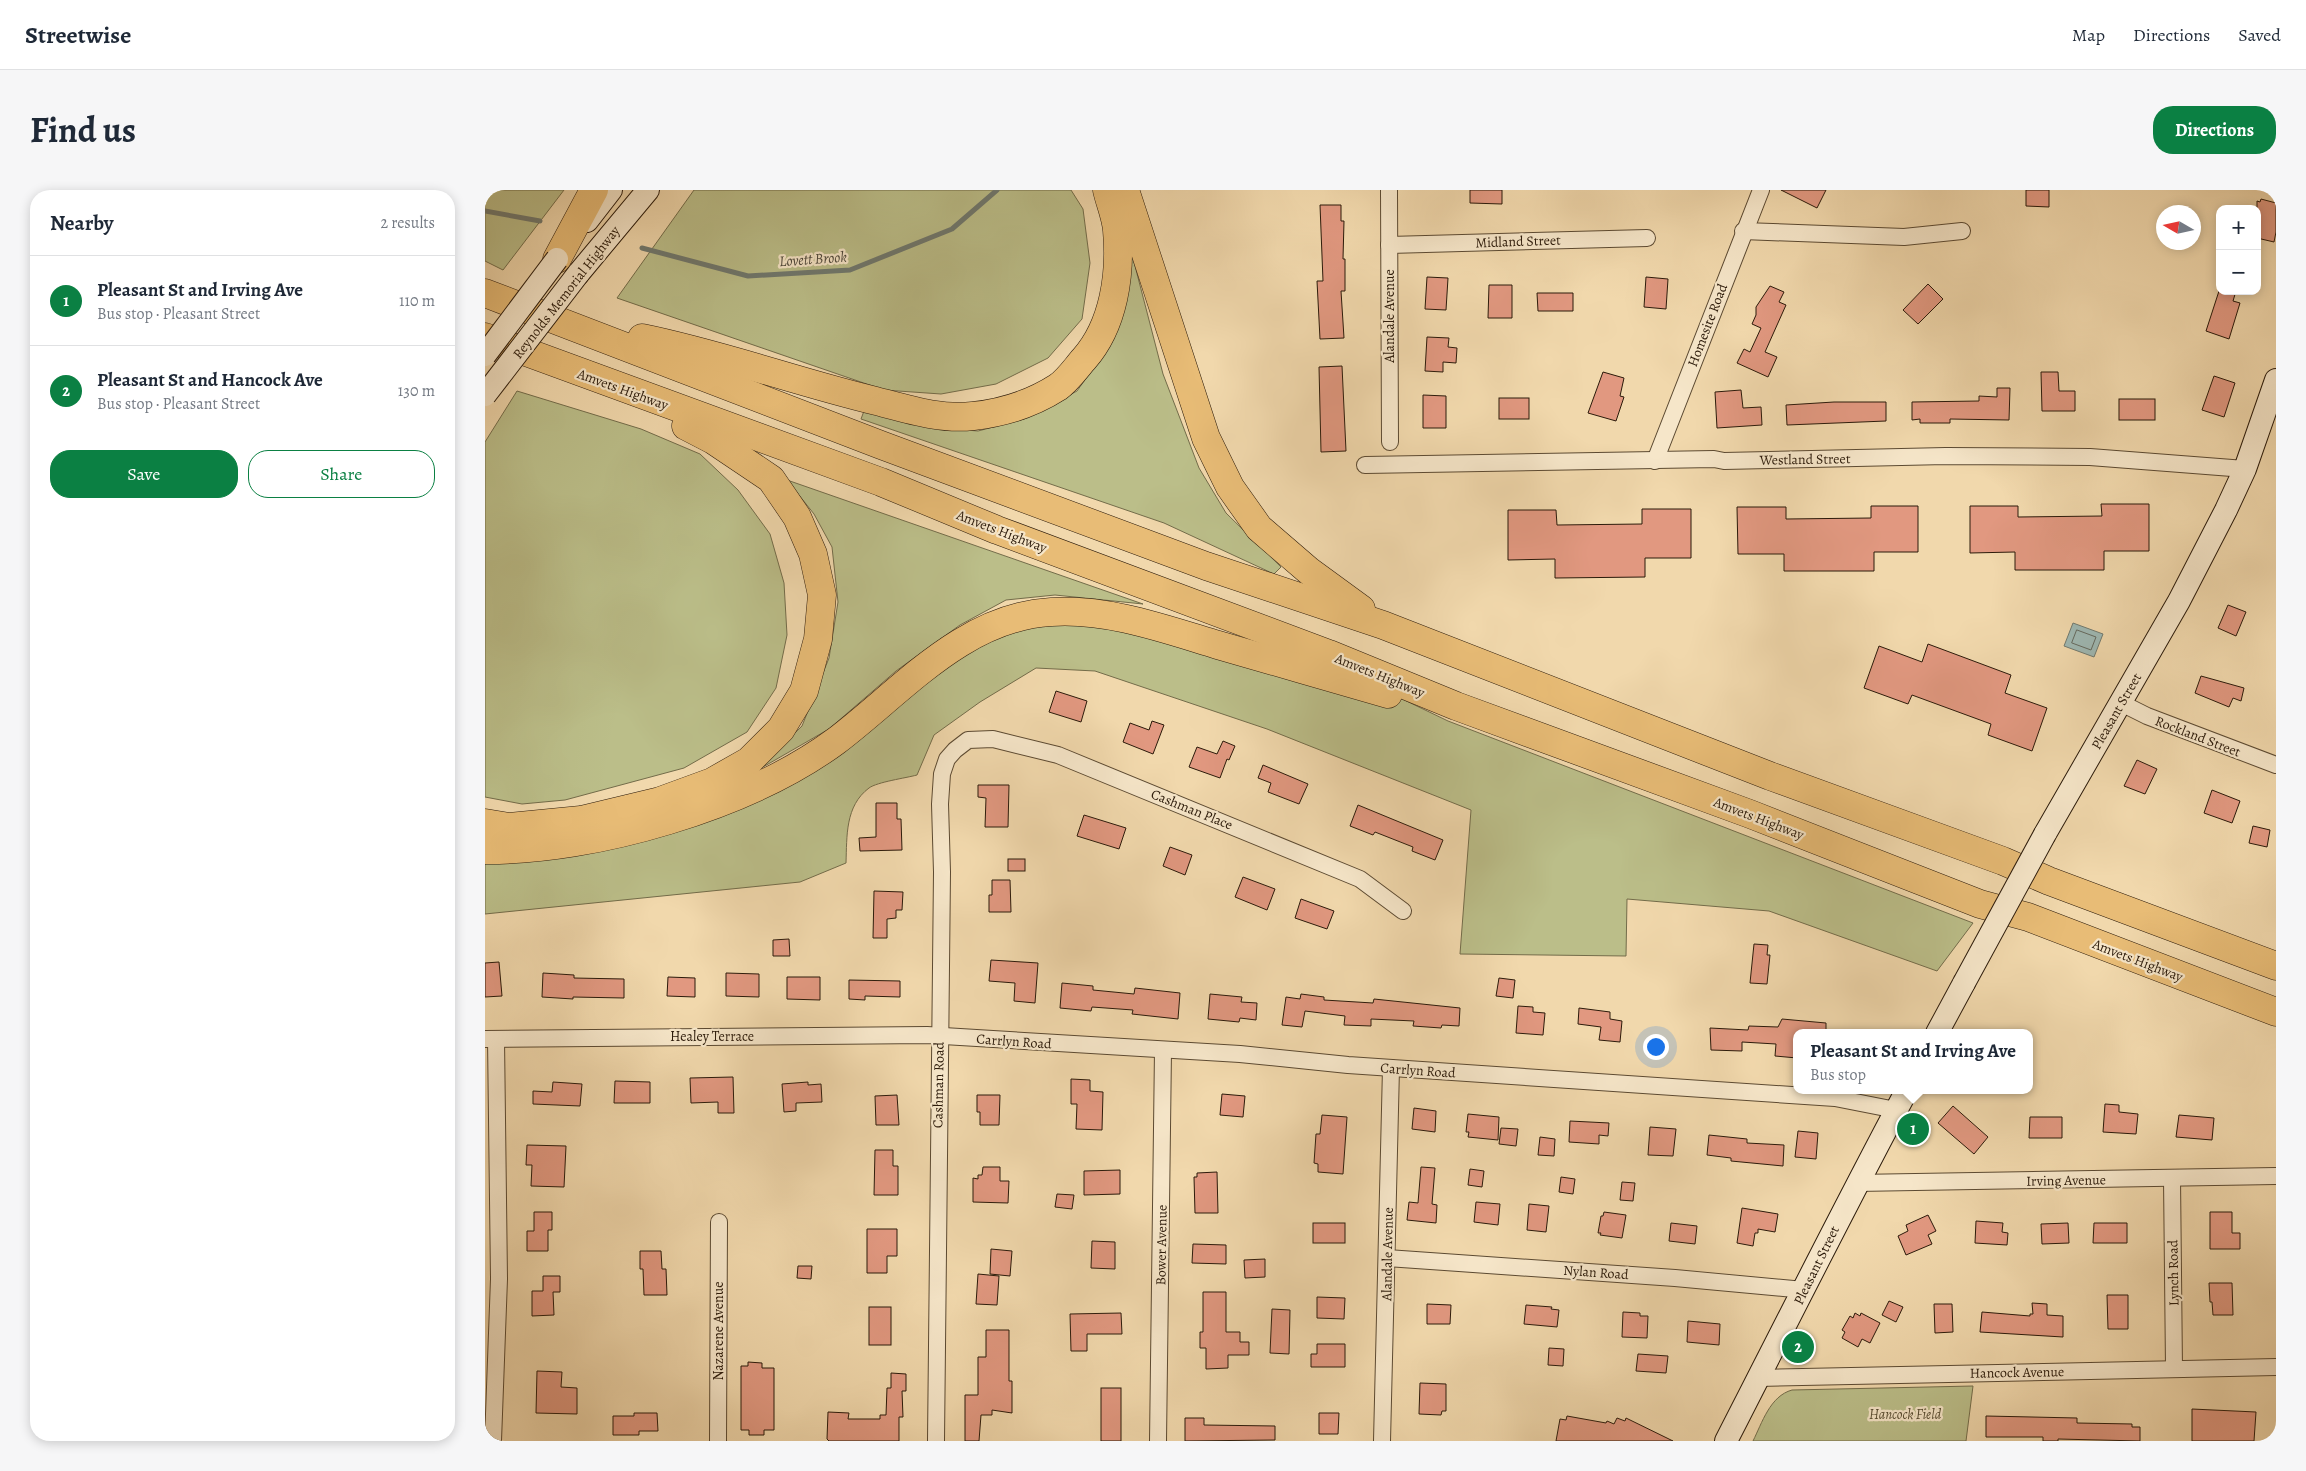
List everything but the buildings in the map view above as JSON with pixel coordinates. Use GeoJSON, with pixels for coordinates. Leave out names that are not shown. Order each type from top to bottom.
{"type":"FeatureCollection","features":[{"type":"Feature","properties":{"kind":"highway"},"geometry":{"type":"LineString","coordinates":[[568,267],[594,190]]}},
{"type":"Feature","properties":{"kind":"highway"},"geometry":{"type":"LineString","coordinates":[[567,323],[689,348],[822,388],[904,408],[945,416],[971,416],[1000,412],[1029,401],[1059,386],[1089,353],[1105,326],[1119,264],[1117,228],[1107,190]]}},
{"type":"Feature","properties":{"kind":"highway"},"geometry":{"type":"LineString","coordinates":[[1125,190],[1206,438],[1230,487],[1259,528],[1309,571],[1383,625]]}},
{"type":"Feature","properties":{"kind":"highway"},"geometry":{"type":"LineString","coordinates":[[485,293],[881,445],[1197,562],[1383,625],[1770,776],[2003,861],[2049,881],[2276,966]]}},
{"type":"Feature","properties":{"kind":"highway","name":"Amvets Highway"},"geometry":{"type":"LineString","coordinates":[[485,337],[881,482],[997,530],[1329,654],[1456,706],[1750,814],[1980,904],[2028,917],[2276,1012]]}},
{"type":"Feature","properties":{"kind":"highway"},"geometry":{"type":"LineString","coordinates":[[485,823],[509,827],[581,820],[660,801],[712,782],[749,761],[781,729],[804,691],[818,639],[822,595],[813,554],[797,517],[771,480],[713,440],[579,373]]}},
{"type":"Feature","properties":{"kind":"highway"},"geometry":{"type":"LineString","coordinates":[[485,850],[514,851],[578,842],[654,825],[734,796],[787,771],[835,742],[917,674],[975,633],[1021,616],[1051,612],[1113,616],[1191,636],[1395,696],[1456,706]]}},
{"type":"Feature","properties":{"kind":"main road","name":"Reynolds Memorial Highway"},"geometry":{"type":"LineString","coordinates":[[485,395],[568,267],[611,190]]}},
{"type":"Feature","properties":{"kind":"main road","name":"Reynolds Memorial Highway"},"geometry":{"type":"LineString","coordinates":[[485,356],[568,267],[648,190]]}},
{"type":"Feature","properties":{"kind":"main road","name":"Pleasant Street"},"geometry":{"type":"LineString","coordinates":[[1939,1029],[2045,834],[2179,601],[2245,469],[2276,380]]}},
{"type":"Feature","properties":{"kind":"main road","name":"Pleasant Street"},"geometry":{"type":"LineString","coordinates":[[1726,1441],[1804,1290],[1856,1183],[1902,1100]]}},
{"type":"Feature","properties":{"kind":"street","name":"Alandale Avenue"},"geometry":{"type":"LineString","coordinates":[[1389,190],[1390,442]]}},
{"type":"Feature","properties":{"kind":"street","name":"Homesite Road"},"geometry":{"type":"LineString","coordinates":[[1655,461],[1743,231],[1761,190]]}},
{"type":"Feature","properties":{"kind":"street"},"geometry":{"type":"LineString","coordinates":[[1743,231],[1904,237],[1962,231]]}},
{"type":"Feature","properties":{"kind":"street","name":"Midland Street"},"geometry":{"type":"LineString","coordinates":[[1389,245],[1647,238]]}},
{"type":"Feature","properties":{"kind":"street","name":"Westland Street"},"geometry":{"type":"LineString","coordinates":[[1365,465],[1945,456],[2090,457],[2245,469]]}},
{"type":"Feature","properties":{"kind":"street","name":"Rockland Street"},"geometry":{"type":"LineString","coordinates":[[2121,703],[2147,716],[2276,765]]}},
{"type":"Feature","properties":{"kind":"street","name":"Cashman Place"},"geometry":{"type":"LineString","coordinates":[[969,740],[993,739],[1058,755],[1360,878],[1403,911]]}},
{"type":"Feature","properties":{"kind":"street","name":"Cashman Road"},"geometry":{"type":"LineString","coordinates":[[936,1441],[938,1402],[939,1036],[942,872],[940,804],[942,774],[947,759],[955,750],[969,740]]}},
{"type":"Feature","properties":{"kind":"street","name":"Healey Terrace"},"geometry":{"type":"LineString","coordinates":[[491,1039],[939,1036]]}},
{"type":"Feature","properties":{"kind":"street","name":"Carrlyn Road"},"geometry":{"type":"LineString","coordinates":[[939,1036],[1240,1054],[1391,1068],[1835,1098],[1902,1100]]}},
{"type":"Feature","properties":{"kind":"street"},"geometry":{"type":"LineString","coordinates":[[491,1039],[499,1279],[493,1441]]}},
{"type":"Feature","properties":{"kind":"street","name":"Bower Avenue"},"geometry":{"type":"LineString","coordinates":[[1158,1441],[1163,1050]]}},
{"type":"Feature","properties":{"kind":"street","name":"Alandale Avenue"},"geometry":{"type":"LineString","coordinates":[[1382,1441],[1391,1068]]}},
{"type":"Feature","properties":{"kind":"street","name":"Irving Avenue"},"geometry":{"type":"LineString","coordinates":[[1856,1183],[2276,1176]]}},
{"type":"Feature","properties":{"kind":"street","name":"Lynch Road"},"geometry":{"type":"LineString","coordinates":[[2172,1178],[2174,1368]]}},
{"type":"Feature","properties":{"kind":"street","name":"Nazarene Avenue"},"geometry":{"type":"LineString","coordinates":[[718,1441],[719,1222]]}},
{"type":"Feature","properties":{"kind":"street","name":"Nylan Road"},"geometry":{"type":"LineString","coordinates":[[1387,1258],[1675,1278],[1804,1290]]}},
{"type":"Feature","properties":{"kind":"street","name":"Hancock Avenue"},"geometry":{"type":"LineString","coordinates":[[1758,1378],[2276,1367]]}},
{"type":"Feature","properties":{"kind":"green space"},"geometry":{"type":"Polygon","coordinates":[[[485,190],[564,190],[503,270],[485,261],[485,190]]]}},
{"type":"Feature","properties":{"kind":"green space"},"geometry":{"type":"Polygon","coordinates":[[[694,190],[1071,190],[1083,209],[1090,263],[1082,319],[1048,358],[996,384],[941,394],[884,390],[617,298],[694,190]]]}},
{"type":"Feature","properties":{"kind":"green space"},"geometry":{"type":"Polygon","coordinates":[[[1128,239],[1163,374],[1199,468],[1226,513],[1281,567],[1274,574],[1164,523],[861,419],[864,411],[929,427],[978,431],[1024,419],[1077,391],[1112,342],[1128,239]]]}},
{"type":"Feature","properties":{"kind":"green space"},"geometry":{"type":"Polygon","coordinates":[[[517,391],[641,429],[700,454],[738,490],[770,534],[784,583],[787,635],[776,688],[747,732],[684,768],[565,800],[522,804],[485,797],[485,442],[517,391]]]}},
{"type":"Feature","properties":{"kind":"green space"},"geometry":{"type":"Polygon","coordinates":[[[787,480],[1143,604],[1055,595],[1006,600],[960,625],[896,671],[829,729],[756,771],[802,726],[829,658],[838,602],[832,547],[814,514],[787,480]]]}},
{"type":"Feature","properties":{"kind":"green space"},"geometry":{"type":"Polygon","coordinates":[[[1052,612],[1396,696],[1448,721],[1973,923],[1937,971],[1769,911],[1627,899],[1626,956],[1460,954],[1471,810],[1267,729],[1095,671],[1036,668],[980,702],[934,735],[917,775],[878,784],[869,788],[861,795],[851,813],[849,822],[846,863],[800,882],[485,914],[485,850],[734,796],[917,674],[1052,612]]]}},
{"type":"Feature","properties":{"kind":"green space","name":"Hancock Field"},"geometry":{"type":"Polygon","coordinates":[[[1973,1386],[1966,1441],[1753,1441],[1772,1404],[1784,1393],[1792,1390],[1973,1386]]]}},
{"type":"Feature","properties":{"kind":"water"},"geometry":{"type":"Polygon","coordinates":[[[2073,623],[2103,634],[2094,657],[2064,646],[2073,623]]]}},
{"type":"Feature","properties":{"kind":"waterway","name":"Lovett Brook"},"geometry":{"type":"LineString","coordinates":[[642,248],[748,276],[850,270],[952,229],[997,190]]}},
{"type":"Feature","properties":{"kind":"waterway","name":"Lovett Brook"},"geometry":{"type":"LineString","coordinates":[[485,211],[540,221]]}},
{"type":"Feature","properties":{"kind":"place","name":"Pleasant St and Irving Ave"},"geometry":{"type":"Point","coordinates":[1913,1129]}},
{"type":"Feature","properties":{"kind":"place","name":"Pleasant St and Hancock Ave"},"geometry":{"type":"Point","coordinates":[1798,1347]}}]}
